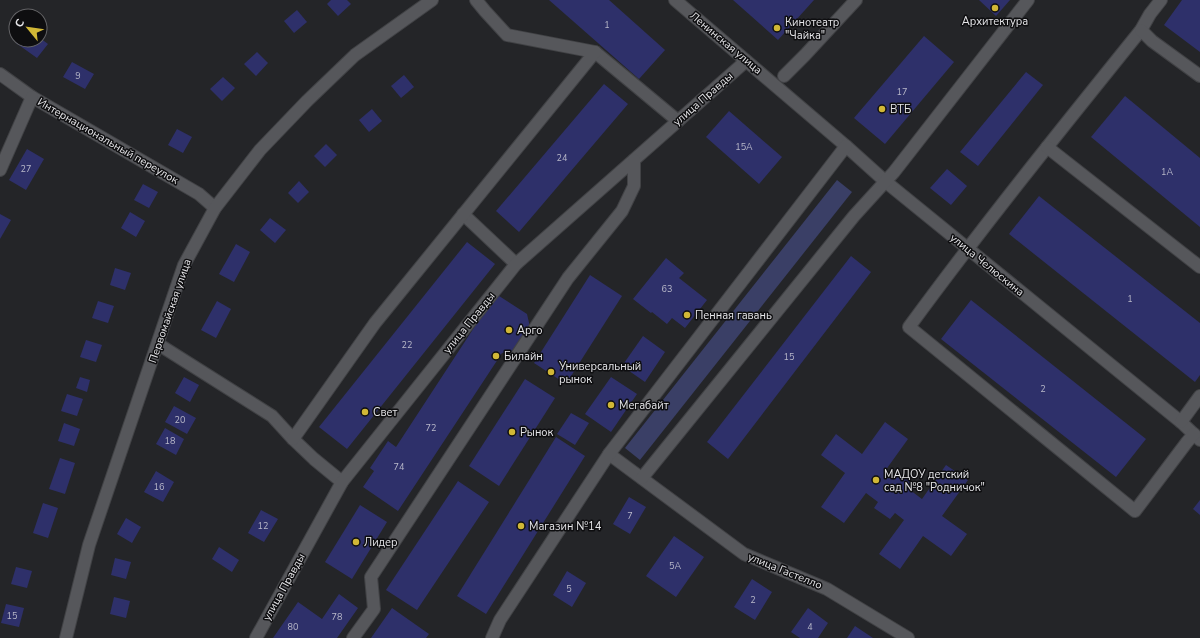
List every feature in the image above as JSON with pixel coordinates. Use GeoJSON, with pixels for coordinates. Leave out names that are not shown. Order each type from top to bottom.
{"type":"FeatureCollection","features":[{"type":"Feature","properties":{"kind":"street","name":"Первомайская улица"},"geometry":{"type":"LineString","coordinates":[[66,638],[89,545],[184,265],[215,208],[260,150],[328,80],[355,55],[432,0]]}},
{"type":"Feature","properties":{"kind":"street"},"geometry":{"type":"LineString","coordinates":[[476,0],[484,11],[507,35],[595,52],[678,121]]}},
{"type":"Feature","properties":{"kind":"street","name":"Ленинская улица"},"geometry":{"type":"LineString","coordinates":[[675,0],[777,87]]}},
{"type":"Feature","properties":{"kind":"street"},"geometry":{"type":"LineString","coordinates":[[784,76],[856,0]]}},
{"type":"Feature","properties":{"kind":"street"},"geometry":{"type":"LineString","coordinates":[[642,478],[854,216],[886,182],[1028,0]]}},
{"type":"Feature","properties":{"kind":"street"},"geometry":{"type":"LineString","coordinates":[[1161,0],[1150,14],[1142,30],[1047,147],[909,327],[1135,511],[1187,442],[1197,437]]}},
{"type":"Feature","properties":{"kind":"street"},"geometry":{"type":"LineString","coordinates":[[1142,30],[1152,41],[1200,76]]}},
{"type":"Feature","properties":{"kind":"street"},"geometry":{"type":"LineString","coordinates":[[293,439],[375,323],[595,52]]}},
{"type":"Feature","properties":{"kind":"street","name":"улица Правды"},"geometry":{"type":"LineString","coordinates":[[256,638],[342,482],[516,264],[746,60]]}},
{"type":"Feature","properties":{"kind":"street","name":"Интернациональный переулок"},"geometry":{"type":"LineString","coordinates":[[0,74],[32,97],[199,194],[215,208]]}},
{"type":"Feature","properties":{"kind":"street","name":"улица Челюскина"},"geometry":{"type":"LineString","coordinates":[[777,87],[886,182],[1181,422],[1197,437]]}},
{"type":"Feature","properties":{"kind":"street"},"geometry":{"type":"LineString","coordinates":[[0,170],[32,97]]}},
{"type":"Feature","properties":{"kind":"street"},"geometry":{"type":"LineString","coordinates":[[492,638],[500,620],[609,454],[846,146]]}},
{"type":"Feature","properties":{"kind":"street"},"geometry":{"type":"LineString","coordinates":[[1047,147],[1200,267]]}},
{"type":"Feature","properties":{"kind":"street"},"geometry":{"type":"LineString","coordinates":[[353,638],[374,609],[371,577],[568,278],[622,211],[634,186],[634,160]]}},
{"type":"Feature","properties":{"kind":"street"},"geometry":{"type":"LineString","coordinates":[[463,214],[516,264]]}},
{"type":"Feature","properties":{"kind":"street"},"geometry":{"type":"LineString","coordinates":[[158,344],[272,416],[314,459],[342,482]]}},
{"type":"Feature","properties":{"kind":"street"},"geometry":{"type":"LineString","coordinates":[[1181,422],[1200,396]]}},
{"type":"Feature","properties":{"kind":"street","name":"улица Гастелло"},"geometry":{"type":"LineString","coordinates":[[609,454],[744,554],[828,589],[908,638]]}},
{"type":"Feature","properties":{"kind":"shaded area"},"geometry":{"type":"Polygon","coordinates":[[[837,180],[852,192],[640,460],[625,448],[837,180]]]}},
{"type":"Feature","properties":{"kind":"building"},"geometry":{"type":"Polygon","coordinates":[[[331,0],[347,0],[351,4],[338,16],[327,4],[331,0]]]}},
{"type":"Feature","properties":{"kind":"building"},"geometry":{"type":"Polygon","coordinates":[[[549,0],[609,0],[665,50],[639,79],[549,0]]]}},
{"type":"Feature","properties":{"kind":"building","name":"Кинотеатр \"Чайка\""},"geometry":{"type":"Polygon","coordinates":[[[733,0],[814,0],[778,40],[733,0]]]}},
{"type":"Feature","properties":{"kind":"building","name":"Архитектура"},"geometry":{"type":"Polygon","coordinates":[[[979,0],[1010,0],[996,16],[979,0]]]}},
{"type":"Feature","properties":{"kind":"building"},"geometry":{"type":"Polygon","coordinates":[[[1182,0],[1200,0],[1200,52],[1164,25],[1182,0]]]}},
{"type":"Feature","properties":{"kind":"building"},"geometry":{"type":"Polygon","coordinates":[[[297,10],[307,22],[294,33],[284,21],[297,10]]]}},
{"type":"Feature","properties":{"kind":"building"},"geometry":{"type":"Polygon","coordinates":[[[924,36],[954,62],[885,144],[854,118],[924,36]]]}},
{"type":"Feature","properties":{"kind":"building"},"geometry":{"type":"Polygon","coordinates":[[[23,48],[45,48],[37,58],[23,48]]]}},
{"type":"Feature","properties":{"kind":"building"},"geometry":{"type":"Polygon","coordinates":[[[257,52],[268,63],[256,76],[244,64],[257,52]]]}},
{"type":"Feature","properties":{"kind":"building"},"geometry":{"type":"Polygon","coordinates":[[[72,62],[94,74],[85,89],[63,77],[72,62]]]}},
{"type":"Feature","properties":{"kind":"building"},"geometry":{"type":"Polygon","coordinates":[[[1026,72],[1043,85],[978,166],[960,152],[1026,72]]]}},
{"type":"Feature","properties":{"kind":"building"},"geometry":{"type":"Polygon","coordinates":[[[404,75],[414,87],[401,98],[391,86],[404,75]]]}},
{"type":"Feature","properties":{"kind":"building"},"geometry":{"type":"Polygon","coordinates":[[[223,77],[235,88],[222,101],[210,89],[223,77]]]}},
{"type":"Feature","properties":{"kind":"building"},"geometry":{"type":"Polygon","coordinates":[[[604,84],[628,104],[519,232],[496,211],[604,84]]]}},
{"type":"Feature","properties":{"kind":"building"},"geometry":{"type":"Polygon","coordinates":[[[1125,96],[1200,158],[1200,227],[1091,137],[1125,96]]]}},
{"type":"Feature","properties":{"kind":"building"},"geometry":{"type":"Polygon","coordinates":[[[372,109],[382,121],[369,132],[359,120],[372,109]]]}},
{"type":"Feature","properties":{"kind":"building"},"geometry":{"type":"Polygon","coordinates":[[[729,111],[782,157],[759,184],[706,137],[729,111]]]}},
{"type":"Feature","properties":{"kind":"building"},"geometry":{"type":"Polygon","coordinates":[[[177,129],[192,137],[183,153],[168,145],[177,129]]]}},
{"type":"Feature","properties":{"kind":"building"},"geometry":{"type":"Polygon","coordinates":[[[326,144],[337,155],[325,167],[314,156],[326,144]]]}},
{"type":"Feature","properties":{"kind":"building"},"geometry":{"type":"Polygon","coordinates":[[[27,149],[44,159],[26,190],[9,180],[27,149]]]}},
{"type":"Feature","properties":{"kind":"building"},"geometry":{"type":"Polygon","coordinates":[[[947,169],[967,186],[951,205],[930,188],[947,169]]]}},
{"type":"Feature","properties":{"kind":"building"},"geometry":{"type":"Polygon","coordinates":[[[299,181],[309,192],[298,203],[288,193],[299,181]]]}},
{"type":"Feature","properties":{"kind":"building"},"geometry":{"type":"Polygon","coordinates":[[[143,184],[158,192],[149,208],[134,200],[143,184]]]}},
{"type":"Feature","properties":{"kind":"building"},"geometry":{"type":"Polygon","coordinates":[[[1039,196],[1200,323],[1200,375],[1195,382],[1009,234],[1039,196]]]}},
{"type":"Feature","properties":{"kind":"building"},"geometry":{"type":"Polygon","coordinates":[[[130,212],[145,221],[136,237],[121,228],[130,212]]]}},
{"type":"Feature","properties":{"kind":"building"},"geometry":{"type":"Polygon","coordinates":[[[0,214],[11,220],[0,239],[0,214]]]}},
{"type":"Feature","properties":{"kind":"building"},"geometry":{"type":"Polygon","coordinates":[[[270,218],[286,230],[275,243],[260,230],[270,218]]]}},
{"type":"Feature","properties":{"kind":"building"},"geometry":{"type":"Polygon","coordinates":[[[467,242],[495,264],[347,449],[319,427],[467,242]]]}},
{"type":"Feature","properties":{"kind":"building"},"geometry":{"type":"Polygon","coordinates":[[[236,244],[250,252],[234,282],[219,274],[236,244]]]}},
{"type":"Feature","properties":{"kind":"building"},"geometry":{"type":"Polygon","coordinates":[[[851,256],[871,272],[728,459],[707,442],[851,256]]]}},
{"type":"Feature","properties":{"kind":"building"},"geometry":{"type":"Polygon","coordinates":[[[666,258],[684,273],[679,278],[707,300],[685,328],[672,318],[667,324],[633,299],[666,258]]]}},
{"type":"Feature","properties":{"kind":"building"},"geometry":{"type":"Polygon","coordinates":[[[115,268],[131,273],[125,290],[110,285],[115,268]]]}},
{"type":"Feature","properties":{"kind":"building"},"geometry":{"type":"Polygon","coordinates":[[[590,275],[622,296],[566,384],[534,363],[590,275]]]}},
{"type":"Feature","properties":{"kind":"building"},"geometry":{"type":"Polygon","coordinates":[[[496,294],[527,314],[530,327],[514,351],[502,353],[398,511],[363,487],[374,471],[370,468],[388,441],[396,447],[496,294]]]}},
{"type":"Feature","properties":{"kind":"building"},"geometry":{"type":"Polygon","coordinates":[[[971,300],[1146,439],[1116,477],[941,339],[971,300]]]}},
{"type":"Feature","properties":{"kind":"building"},"geometry":{"type":"Polygon","coordinates":[[[98,301],[114,306],[108,323],[92,318],[98,301]]]}},
{"type":"Feature","properties":{"kind":"building"},"geometry":{"type":"Polygon","coordinates":[[[217,301],[231,309],[216,338],[201,330],[217,301]]]}},
{"type":"Feature","properties":{"kind":"building"},"geometry":{"type":"Polygon","coordinates":[[[643,336],[665,352],[645,382],[622,366],[643,336]]]}},
{"type":"Feature","properties":{"kind":"building"},"geometry":{"type":"Polygon","coordinates":[[[86,340],[102,345],[96,362],[80,357],[86,340]]]}},
{"type":"Feature","properties":{"kind":"building"},"geometry":{"type":"Polygon","coordinates":[[[80,377],[90,380],[87,392],[76,388],[80,377]]]}},
{"type":"Feature","properties":{"kind":"building"},"geometry":{"type":"Polygon","coordinates":[[[184,377],[199,385],[190,402],[175,393],[184,377]]]}},
{"type":"Feature","properties":{"kind":"building","name":"Мегабайт"},"geometry":{"type":"Polygon","coordinates":[[[611,377],[637,394],[611,432],[585,414],[611,377]]]}},
{"type":"Feature","properties":{"kind":"building","name":"Рынок"},"geometry":{"type":"Polygon","coordinates":[[[525,379],[555,398],[499,486],[469,466],[525,379]]]}},
{"type":"Feature","properties":{"kind":"building"},"geometry":{"type":"Polygon","coordinates":[[[67,394],[83,399],[77,416],[61,411],[67,394]]]}},
{"type":"Feature","properties":{"kind":"building"},"geometry":{"type":"Polygon","coordinates":[[[174,406],[196,418],[187,434],[165,422],[174,406]]]}},
{"type":"Feature","properties":{"kind":"building"},"geometry":{"type":"Polygon","coordinates":[[[571,413],[589,423],[575,445],[557,434],[571,413]]]}},
{"type":"Feature","properties":{"kind":"building"},"geometry":{"type":"Polygon","coordinates":[[[885,422],[908,439],[885,471],[895,478],[899,473],[914,484],[910,490],[922,499],[946,465],[968,480],[942,516],[967,534],[951,556],[923,536],[900,569],[879,554],[904,520],[895,513],[890,519],[874,508],[878,502],[866,493],[844,523],[821,507],[845,473],[821,455],[836,434],[862,454],[885,422]]]}},
{"type":"Feature","properties":{"kind":"building"},"geometry":{"type":"Polygon","coordinates":[[[64,423],[80,429],[74,446],[58,441],[64,423]]]}},
{"type":"Feature","properties":{"kind":"building"},"geometry":{"type":"Polygon","coordinates":[[[165,428],[184,439],[176,455],[156,444],[165,428]]]}},
{"type":"Feature","properties":{"kind":"building","name":"Магазин №14"},"geometry":{"type":"Polygon","coordinates":[[[556,437],[585,456],[486,614],[457,596],[556,437]]]}},
{"type":"Feature","properties":{"kind":"building"},"geometry":{"type":"Polygon","coordinates":[[[60,458],[75,463],[65,494],[49,489],[60,458]]]}},
{"type":"Feature","properties":{"kind":"building"},"geometry":{"type":"Polygon","coordinates":[[[156,471],[174,482],[163,502],[144,492],[156,471]]]}},
{"type":"Feature","properties":{"kind":"building"},"geometry":{"type":"Polygon","coordinates":[[[458,481],[489,502],[417,610],[386,590],[458,481]]]}},
{"type":"Feature","properties":{"kind":"building"},"geometry":{"type":"Polygon","coordinates":[[[629,497],[646,507],[630,534],[613,524],[629,497]]]}},
{"type":"Feature","properties":{"kind":"building"},"geometry":{"type":"Polygon","coordinates":[[[1200,500],[1200,515],[1193,509],[1200,500]]]}},
{"type":"Feature","properties":{"kind":"building"},"geometry":{"type":"Polygon","coordinates":[[[43,503],[58,508],[48,538],[33,533],[43,503]]]}},
{"type":"Feature","properties":{"kind":"building","name":"Лидер"},"geometry":{"type":"Polygon","coordinates":[[[360,505],[387,522],[352,579],[325,562],[360,505]]]}},
{"type":"Feature","properties":{"kind":"building"},"geometry":{"type":"Polygon","coordinates":[[[261,510],[278,519],[264,542],[248,533],[261,510]]]}},
{"type":"Feature","properties":{"kind":"building"},"geometry":{"type":"Polygon","coordinates":[[[126,518],[141,527],[132,543],[117,534],[126,518]]]}},
{"type":"Feature","properties":{"kind":"building"},"geometry":{"type":"Polygon","coordinates":[[[674,536],[704,557],[676,597],[646,576],[674,536]]]}},
{"type":"Feature","properties":{"kind":"building"},"geometry":{"type":"Polygon","coordinates":[[[219,547],[239,560],[232,572],[212,559],[219,547]]]}},
{"type":"Feature","properties":{"kind":"building"},"geometry":{"type":"Polygon","coordinates":[[[115,558],[131,562],[126,579],[111,575],[115,558]]]}},
{"type":"Feature","properties":{"kind":"building"},"geometry":{"type":"Polygon","coordinates":[[[16,567],[32,571],[27,588],[11,584],[16,567]]]}},
{"type":"Feature","properties":{"kind":"building"},"geometry":{"type":"Polygon","coordinates":[[[567,571],[586,583],[572,607],[553,595],[567,571]]]}},
{"type":"Feature","properties":{"kind":"building"},"geometry":{"type":"Polygon","coordinates":[[[752,579],[772,592],[755,620],[734,607],[752,579]]]}},
{"type":"Feature","properties":{"kind":"building"},"geometry":{"type":"Polygon","coordinates":[[[339,594],[358,608],[337,638],[273,638],[298,602],[322,619],[339,594]]]}},
{"type":"Feature","properties":{"kind":"building"},"geometry":{"type":"Polygon","coordinates":[[[114,597],[130,601],[126,618],[110,614],[114,597]]]}},
{"type":"Feature","properties":{"kind":"building"},"geometry":{"type":"Polygon","coordinates":[[[6,604],[24,608],[19,627],[1,623],[6,604]]]}},
{"type":"Feature","properties":{"kind":"building"},"geometry":{"type":"Polygon","coordinates":[[[392,608],[429,634],[426,638],[371,638],[392,608]]]}},
{"type":"Feature","properties":{"kind":"building"},"geometry":{"type":"Polygon","coordinates":[[[808,608],[828,623],[818,638],[800,638],[791,632],[808,608]]]}},
{"type":"Feature","properties":{"kind":"building"},"geometry":{"type":"Polygon","coordinates":[[[855,626],[873,638],[847,638],[855,626]]]}},
{"type":"Feature","properties":{"kind":"place","name":"Архитектура"},"geometry":{"type":"Point","coordinates":[995,8]}},
{"type":"Feature","properties":{"kind":"place","name":"Кинотеатр \"Чайка\""},"geometry":{"type":"Point","coordinates":[777,28]}},
{"type":"Feature","properties":{"kind":"place","name":"ВТБ"},"geometry":{"type":"Point","coordinates":[882,109]}},
{"type":"Feature","properties":{"kind":"place","name":"Пенная гавань"},"geometry":{"type":"Point","coordinates":[687,315]}},
{"type":"Feature","properties":{"kind":"place","name":"Арго"},"geometry":{"type":"Point","coordinates":[509,330]}},
{"type":"Feature","properties":{"kind":"place","name":"Билайн"},"geometry":{"type":"Point","coordinates":[496,356]}},
{"type":"Feature","properties":{"kind":"place","name":"Универсальный рынок"},"geometry":{"type":"Point","coordinates":[551,372]}},
{"type":"Feature","properties":{"kind":"place","name":"Мегабайт"},"geometry":{"type":"Point","coordinates":[611,405]}},
{"type":"Feature","properties":{"kind":"place","name":"Свет"},"geometry":{"type":"Point","coordinates":[365,412]}},
{"type":"Feature","properties":{"kind":"place","name":"Рынок"},"geometry":{"type":"Point","coordinates":[512,432]}},
{"type":"Feature","properties":{"kind":"place","name":"МАДОУ детский сад №8 \"Родничок\""},"geometry":{"type":"Point","coordinates":[876,480]}},
{"type":"Feature","properties":{"kind":"place","name":"Магазин №14"},"geometry":{"type":"Point","coordinates":[521,526]}},
{"type":"Feature","properties":{"kind":"place","name":"Лидер"},"geometry":{"type":"Point","coordinates":[356,542]}}]}
